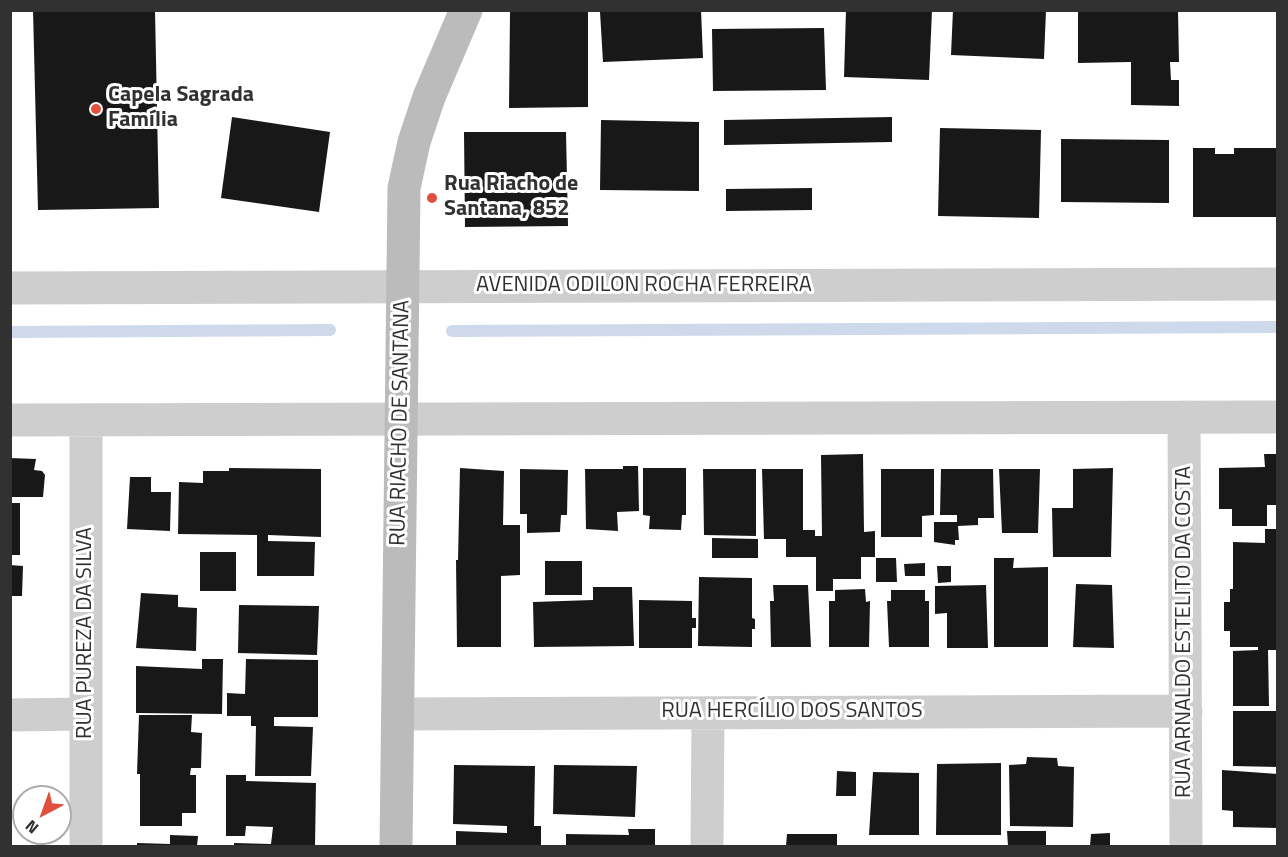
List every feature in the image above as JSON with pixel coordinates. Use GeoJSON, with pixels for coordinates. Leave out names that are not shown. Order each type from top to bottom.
{"type":"FeatureCollection","features":[{"type":"Feature","properties":{"kind":"street","name":"RUA RIACHO DE SANTANA"},"geometry":{"type":"LineString","coordinates":[[396,846],[405,188],[414,142],[429,97],[466,10]]}},
{"type":"Feature","properties":{"kind":"street","name":"AVENIDA ODILON ROCHA FERREIRA"},"geometry":{"type":"LineString","coordinates":[[10,288],[1278,284]]}},
{"type":"Feature","properties":{"kind":"street","name":"RUA ARNALDO ESTELITO DA COSTA"},"geometry":{"type":"LineString","coordinates":[[1184,417],[1186,846]]}},
{"type":"Feature","properties":{"kind":"street"},"geometry":{"type":"LineString","coordinates":[[10,420],[1278,417]]}},
{"type":"Feature","properties":{"kind":"street","name":"RUA PUREZA DA SILVA"},"geometry":{"type":"LineString","coordinates":[[86,420],[86,846]]}},
{"type":"Feature","properties":{"kind":"street","name":"RUA HERCÍLIO DOS SANTOS"},"geometry":{"type":"LineString","coordinates":[[398,714],[1186,711]]}},
{"type":"Feature","properties":{"kind":"street"},"geometry":{"type":"LineString","coordinates":[[707,846],[708,713]]}},
{"type":"Feature","properties":{"kind":"street"},"geometry":{"type":"LineString","coordinates":[[10,715],[86,714]]}},
{"type":"Feature","properties":{"kind":"building","name":"Capela Sagrada Família"},"geometry":{"type":"Polygon","coordinates":[[[33,10],[155,10],[159,208],[38,210],[33,10]]]}},
{"type":"Feature","properties":{"kind":"building"},"geometry":{"type":"Polygon","coordinates":[[[701,10],[703,58],[603,62],[600,12],[701,10]]]}},
{"type":"Feature","properties":{"kind":"building"},"geometry":{"type":"Polygon","coordinates":[[[846,10],[932,10],[929,80],[844,77],[846,10]]]}},
{"type":"Feature","properties":{"kind":"building"},"geometry":{"type":"Polygon","coordinates":[[[953,10],[1046,10],[1044,59],[951,55],[953,10]]]}},
{"type":"Feature","properties":{"kind":"building"},"geometry":{"type":"Polygon","coordinates":[[[1078,10],[1178,10],[1179,62],[1170,62],[1171,80],[1179,80],[1179,106],[1131,105],[1131,62],[1078,63],[1078,10]]]}},
{"type":"Feature","properties":{"kind":"building"},"geometry":{"type":"Polygon","coordinates":[[[588,11],[588,107],[509,108],[510,12],[588,11]]]}},
{"type":"Feature","properties":{"kind":"building"},"geometry":{"type":"Polygon","coordinates":[[[824,28],[826,90],[713,91],[712,29],[824,28]]]}},
{"type":"Feature","properties":{"kind":"building"},"geometry":{"type":"Polygon","coordinates":[[[232,117],[330,132],[319,212],[221,198],[232,117]]]}},
{"type":"Feature","properties":{"kind":"building"},"geometry":{"type":"Polygon","coordinates":[[[892,117],[892,142],[724,145],[724,120],[892,117]]]}},
{"type":"Feature","properties":{"kind":"building"},"geometry":{"type":"Polygon","coordinates":[[[601,120],[699,122],[699,191],[600,190],[601,120]]]}},
{"type":"Feature","properties":{"kind":"building"},"geometry":{"type":"Polygon","coordinates":[[[940,128],[1041,130],[1039,218],[938,216],[940,128]]]}},
{"type":"Feature","properties":{"kind":"building"},"geometry":{"type":"Polygon","coordinates":[[[464,132],[566,132],[568,226],[465,227],[464,132]]]}},
{"type":"Feature","properties":{"kind":"building"},"geometry":{"type":"Polygon","coordinates":[[[1061,139],[1169,140],[1169,203],[1061,202],[1061,139]]]}},
{"type":"Feature","properties":{"kind":"building"},"geometry":{"type":"Polygon","coordinates":[[[1193,148],[1215,148],[1215,154],[1234,154],[1234,148],[1278,148],[1278,217],[1193,217],[1193,148]]]}},
{"type":"Feature","properties":{"kind":"building"},"geometry":{"type":"Polygon","coordinates":[[[812,188],[812,210],[726,211],[726,189],[812,188]]]}},
{"type":"Feature","properties":{"kind":"building"},"geometry":{"type":"Polygon","coordinates":[[[863,454],[864,532],[875,531],[875,557],[861,557],[861,579],[833,579],[833,591],[816,591],[816,557],[786,557],[786,539],[764,539],[762,469],[803,469],[803,530],[815,530],[815,536],[822,536],[821,455],[863,454]]]}},
{"type":"Feature","properties":{"kind":"building"},"geometry":{"type":"Polygon","coordinates":[[[1264,454],[1278,454],[1278,505],[1267,505],[1267,526],[1232,526],[1232,509],[1219,509],[1219,468],[1265,467],[1264,454]]]}},
{"type":"Feature","properties":{"kind":"building"},"geometry":{"type":"Polygon","coordinates":[[[10,458],[36,459],[34,470],[42,471],[45,475],[43,497],[10,497],[10,458]]]}},
{"type":"Feature","properties":{"kind":"building"},"geometry":{"type":"Polygon","coordinates":[[[623,466],[638,466],[639,511],[617,512],[618,531],[586,529],[585,469],[623,469],[623,466]]]}},
{"type":"Feature","properties":{"kind":"building"},"geometry":{"type":"Polygon","coordinates":[[[229,468],[321,469],[321,537],[268,535],[268,541],[315,542],[314,576],[257,576],[257,535],[178,534],[179,482],[203,483],[203,471],[229,471],[229,468]]]}},
{"type":"Feature","properties":{"kind":"building"},"geometry":{"type":"Polygon","coordinates":[[[460,468],[504,471],[503,525],[520,525],[520,575],[501,576],[501,647],[457,647],[456,560],[458,560],[460,468]]]}},
{"type":"Feature","properties":{"kind":"building"},"geometry":{"type":"Polygon","coordinates":[[[643,468],[686,468],[686,515],[682,515],[681,530],[649,529],[650,516],[643,515],[643,468]]]}},
{"type":"Feature","properties":{"kind":"building"},"geometry":{"type":"Polygon","coordinates":[[[1113,468],[1111,557],[1053,557],[1052,508],[1073,508],[1073,469],[1113,468]]]}},
{"type":"Feature","properties":{"kind":"building"},"geometry":{"type":"Polygon","coordinates":[[[520,469],[568,470],[567,515],[561,515],[560,532],[527,533],[527,514],[520,514],[520,469]]]}},
{"type":"Feature","properties":{"kind":"building"},"geometry":{"type":"Polygon","coordinates":[[[703,469],[756,469],[756,536],[704,535],[703,469]]]}},
{"type":"Feature","properties":{"kind":"building"},"geometry":{"type":"Polygon","coordinates":[[[881,469],[934,469],[934,515],[922,516],[922,537],[881,537],[881,469]]]}},
{"type":"Feature","properties":{"kind":"building"},"geometry":{"type":"Polygon","coordinates":[[[941,469],[993,469],[994,518],[978,518],[978,525],[958,526],[959,540],[955,540],[955,545],[934,542],[934,522],[957,522],[957,515],[940,515],[941,469]]]}},
{"type":"Feature","properties":{"kind":"building"},"geometry":{"type":"Polygon","coordinates":[[[999,469],[1040,469],[1038,533],[1002,533],[999,469]]]}},
{"type":"Feature","properties":{"kind":"building"},"geometry":{"type":"Polygon","coordinates":[[[130,477],[151,477],[151,492],[171,492],[170,531],[127,529],[130,477]]]}},
{"type":"Feature","properties":{"kind":"building"},"geometry":{"type":"Polygon","coordinates":[[[10,503],[20,503],[20,555],[10,555],[10,503]]]}},
{"type":"Feature","properties":{"kind":"building"},"geometry":{"type":"Polygon","coordinates":[[[1265,529],[1278,529],[1278,650],[1268,650],[1269,706],[1233,706],[1233,651],[1258,650],[1258,647],[1230,647],[1230,631],[1224,631],[1224,602],[1230,602],[1230,589],[1233,589],[1233,542],[1265,543],[1265,529]]]}},
{"type":"Feature","properties":{"kind":"building"},"geometry":{"type":"Polygon","coordinates":[[[712,538],[758,539],[758,558],[712,558],[712,538]]]}},
{"type":"Feature","properties":{"kind":"building"},"geometry":{"type":"Polygon","coordinates":[[[200,552],[236,552],[236,591],[200,591],[200,552]]]}},
{"type":"Feature","properties":{"kind":"building"},"geometry":{"type":"Polygon","coordinates":[[[876,558],[896,558],[897,582],[876,582],[876,558]]]}},
{"type":"Feature","properties":{"kind":"building"},"geometry":{"type":"Polygon","coordinates":[[[994,558],[1014,558],[1013,568],[1048,567],[1048,647],[994,647],[994,558]]]}},
{"type":"Feature","properties":{"kind":"building"},"geometry":{"type":"Polygon","coordinates":[[[545,561],[582,561],[582,595],[545,595],[545,561]]]}},
{"type":"Feature","properties":{"kind":"building"},"geometry":{"type":"Polygon","coordinates":[[[925,563],[925,576],[905,576],[904,564],[925,563]]]}},
{"type":"Feature","properties":{"kind":"building"},"geometry":{"type":"Polygon","coordinates":[[[10,565],[23,566],[22,596],[10,596],[10,565]]]}},
{"type":"Feature","properties":{"kind":"building"},"geometry":{"type":"Polygon","coordinates":[[[937,566],[951,566],[951,582],[938,583],[937,566]]]}},
{"type":"Feature","properties":{"kind":"building"},"geometry":{"type":"Polygon","coordinates":[[[699,577],[752,578],[752,618],[755,619],[755,629],[752,629],[752,647],[698,646],[699,577]]]}},
{"type":"Feature","properties":{"kind":"building"},"geometry":{"type":"Polygon","coordinates":[[[1076,584],[1112,585],[1114,648],[1073,647],[1076,584]]]}},
{"type":"Feature","properties":{"kind":"building"},"geometry":{"type":"Polygon","coordinates":[[[773,585],[808,585],[811,647],[771,647],[770,601],[774,601],[773,585]]]}},
{"type":"Feature","properties":{"kind":"building"},"geometry":{"type":"Polygon","coordinates":[[[986,585],[988,648],[947,648],[947,613],[935,614],[935,586],[986,585]]]}},
{"type":"Feature","properties":{"kind":"building"},"geometry":{"type":"Polygon","coordinates":[[[593,587],[632,587],[634,646],[534,647],[533,602],[593,600],[593,587]]]}},
{"type":"Feature","properties":{"kind":"building"},"geometry":{"type":"Polygon","coordinates":[[[865,589],[866,602],[870,601],[869,647],[829,647],[829,601],[835,601],[835,590],[865,589]]]}},
{"type":"Feature","properties":{"kind":"building"},"geometry":{"type":"Polygon","coordinates":[[[891,590],[925,590],[925,601],[929,601],[929,647],[889,647],[887,601],[891,601],[891,590]]]}},
{"type":"Feature","properties":{"kind":"building"},"geometry":{"type":"Polygon","coordinates":[[[141,593],[178,595],[178,607],[197,608],[196,651],[136,648],[141,593]]]}},
{"type":"Feature","properties":{"kind":"building"},"geometry":{"type":"Polygon","coordinates":[[[639,600],[692,601],[692,618],[696,618],[696,628],[692,628],[692,648],[639,648],[639,600]]]}},
{"type":"Feature","properties":{"kind":"building"},"geometry":{"type":"Polygon","coordinates":[[[239,605],[319,606],[317,655],[238,653],[239,605]]]}},
{"type":"Feature","properties":{"kind":"building"},"geometry":{"type":"Polygon","coordinates":[[[202,659],[223,659],[222,714],[136,713],[136,666],[202,669],[202,659]]]}},
{"type":"Feature","properties":{"kind":"building"},"geometry":{"type":"Polygon","coordinates":[[[246,659],[318,660],[318,717],[274,717],[274,726],[313,727],[311,776],[255,776],[256,726],[251,726],[251,716],[227,716],[227,693],[245,694],[246,659]]]}},
{"type":"Feature","properties":{"kind":"building"},"geometry":{"type":"Polygon","coordinates":[[[1233,711],[1278,711],[1278,767],[1233,766],[1233,711]]]}},
{"type":"Feature","properties":{"kind":"building"},"geometry":{"type":"Polygon","coordinates":[[[139,715],[192,715],[191,732],[202,733],[201,768],[191,768],[190,775],[196,775],[196,813],[182,813],[182,826],[140,826],[140,774],[137,774],[139,715]]]}},
{"type":"Feature","properties":{"kind":"building"},"geometry":{"type":"Polygon","coordinates":[[[1027,757],[1057,758],[1058,766],[1074,767],[1073,827],[1010,826],[1009,765],[1026,764],[1027,757]]]}},
{"type":"Feature","properties":{"kind":"building"},"geometry":{"type":"Polygon","coordinates":[[[1001,763],[1001,835],[936,835],[937,764],[1001,763]]]}},
{"type":"Feature","properties":{"kind":"building"},"geometry":{"type":"Polygon","coordinates":[[[454,765],[535,766],[534,826],[541,826],[541,846],[456,846],[456,831],[507,833],[507,826],[453,824],[454,765]]]}},
{"type":"Feature","properties":{"kind":"building"},"geometry":{"type":"Polygon","coordinates":[[[554,765],[637,766],[635,817],[553,814],[554,765]]]}},
{"type":"Feature","properties":{"kind":"building"},"geometry":{"type":"Polygon","coordinates":[[[1222,770],[1278,774],[1278,828],[1233,827],[1233,811],[1222,810],[1222,770]]]}},
{"type":"Feature","properties":{"kind":"building"},"geometry":{"type":"Polygon","coordinates":[[[837,771],[856,772],[856,796],[836,796],[837,771]]]}},
{"type":"Feature","properties":{"kind":"building"},"geometry":{"type":"Polygon","coordinates":[[[873,772],[919,773],[919,835],[869,835],[873,772]]]}},
{"type":"Feature","properties":{"kind":"building"},"geometry":{"type":"Polygon","coordinates":[[[226,775],[246,775],[246,781],[316,783],[315,846],[234,846],[234,843],[271,844],[273,827],[246,826],[245,836],[226,836],[226,775]]]}},
{"type":"Feature","properties":{"kind":"building"},"geometry":{"type":"Polygon","coordinates":[[[628,829],[655,829],[655,846],[566,846],[566,834],[629,835],[628,829]]]}},
{"type":"Feature","properties":{"kind":"building"},"geometry":{"type":"Polygon","coordinates":[[[1007,831],[1046,831],[1046,846],[1008,846],[1007,831]]]}},
{"type":"Feature","properties":{"kind":"building"},"geometry":{"type":"Polygon","coordinates":[[[1110,833],[1110,846],[1090,846],[1091,834],[1110,833]]]}},
{"type":"Feature","properties":{"kind":"building"},"geometry":{"type":"Polygon","coordinates":[[[787,834],[837,834],[837,846],[786,846],[787,834]]]}},
{"type":"Feature","properties":{"kind":"building"},"geometry":{"type":"Polygon","coordinates":[[[170,835],[198,836],[197,846],[137,846],[137,843],[170,844],[170,835]]]}},
{"type":"Feature","properties":{"kind":"waterway"},"geometry":{"type":"LineString","coordinates":[[452,331],[1278,327]]}},
{"type":"Feature","properties":{"kind":"waterway"},"geometry":{"type":"LineString","coordinates":[[10,332],[330,330]]}},
{"type":"Feature","properties":{"kind":"place","name":"Capela Sagrada Família"},"geometry":{"type":"Point","coordinates":[96,109]}},
{"type":"Feature","properties":{"kind":"place","name":"Rua Riacho de Santana, 852"},"geometry":{"type":"Point","coordinates":[432,198]}}]}
